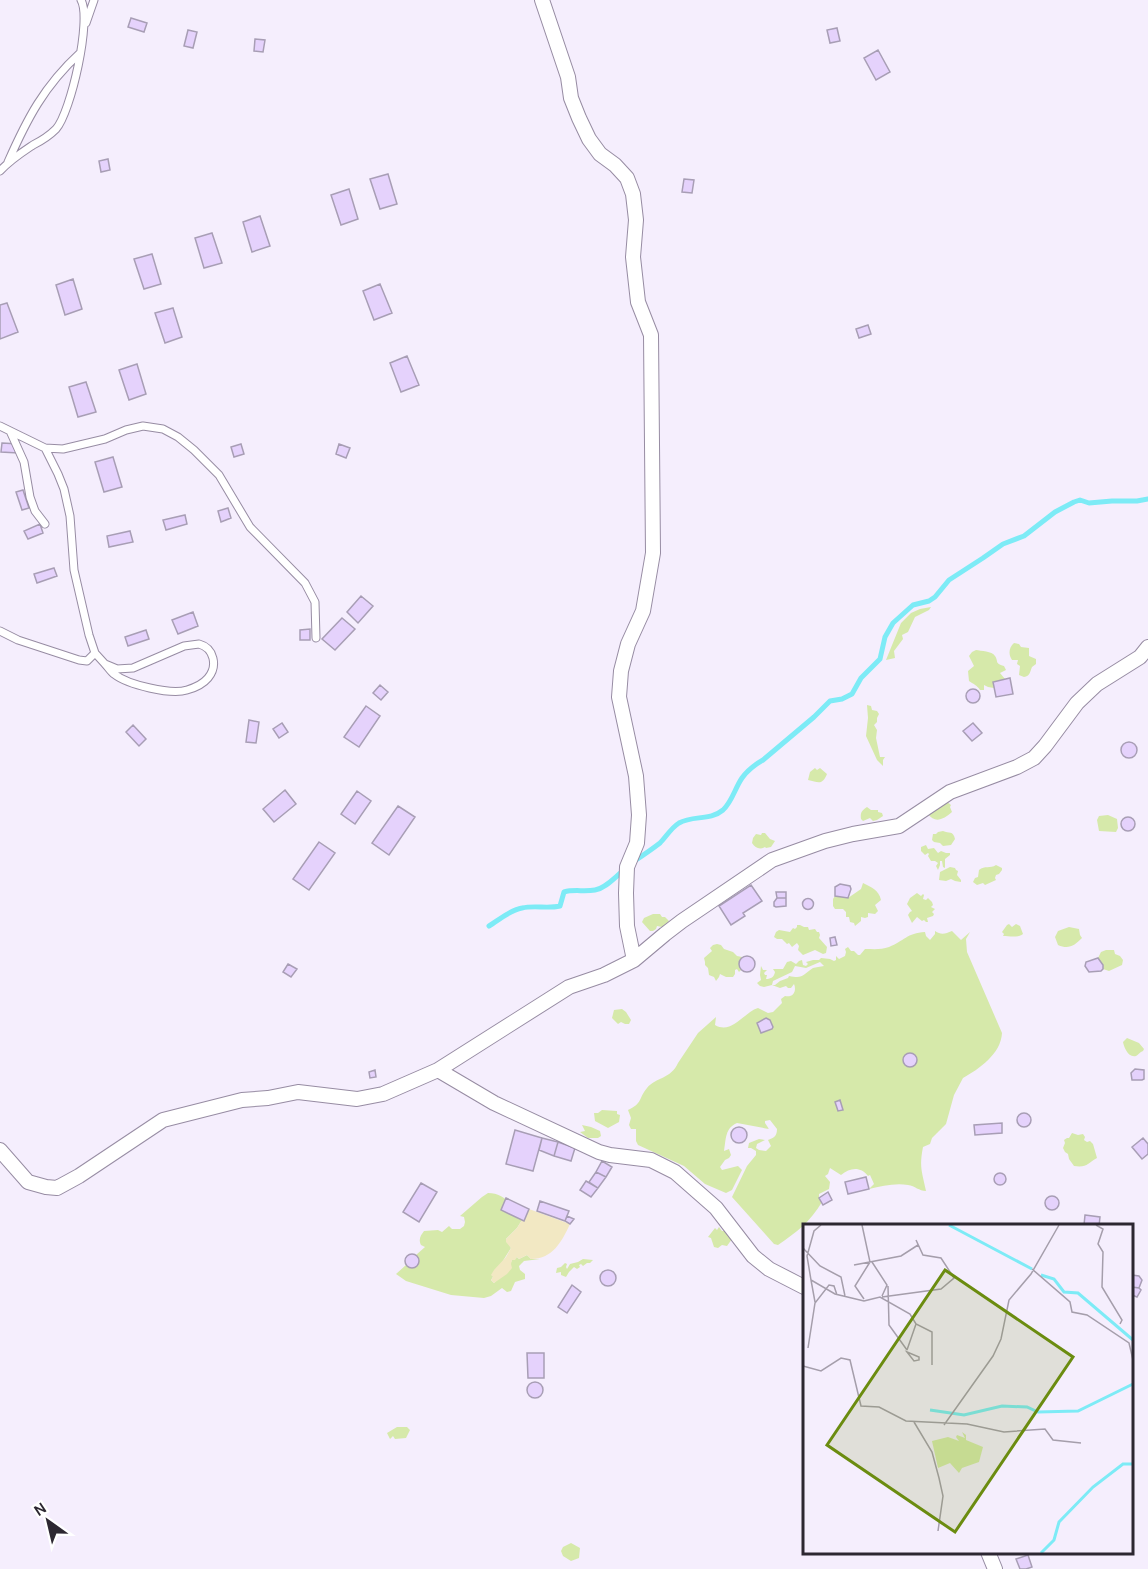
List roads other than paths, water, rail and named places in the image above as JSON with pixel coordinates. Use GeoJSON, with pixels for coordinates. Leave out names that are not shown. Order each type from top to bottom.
{"type":"FeatureCollection","features":[{"type":"Feature","properties":{"kind":"street"},"geometry":{"type":"LineString","coordinates":[[542,0],[579,118],[589,139],[600,154],[627,178],[633,194],[636,220],[633,257],[638,302],[651,335],[653,553],[643,611],[628,644],[621,671],[619,696],[636,776],[639,815],[637,843],[627,867],[626,893],[627,926],[634,960]]}},
{"type":"Feature","properties":{"kind":"street"},"geometry":{"type":"LineString","coordinates":[[0,1150],[28,1182],[57,1188],[163,1120],[242,1100],[298,1092],[357,1099],[383,1094],[438,1070],[569,987],[604,975],[634,960],[682,921],[772,860],[825,841],[899,826],[950,792],[1017,767],[1034,758],[1090,690],[1140,657],[1148,647]]}},
{"type":"Feature","properties":{"kind":"street"},"geometry":{"type":"LineString","coordinates":[[438,1070],[494,1103],[599,1152],[651,1160],[675,1172],[716,1208],[753,1256],[769,1269],[803,1286]]}},
{"type":"Feature","properties":{"kind":"street"},"geometry":{"type":"LineString","coordinates":[[989,1554],[995,1569]]}},
{"type":"Feature","properties":{"kind":"lane"},"geometry":{"type":"LineString","coordinates":[[0,171],[7,163],[47,137],[58,126],[68,104],[79,66],[85,10],[81,0]]}},
{"type":"Feature","properties":{"kind":"lane"},"geometry":{"type":"LineString","coordinates":[[83,32],[94,0]]}},
{"type":"Feature","properties":{"kind":"lane"},"geometry":{"type":"LineString","coordinates":[[7,163],[38,101],[67,65],[80,53]]}},
{"type":"Feature","properties":{"kind":"lane"},"geometry":{"type":"LineString","coordinates":[[0,426],[45,448],[63,449],[105,439],[143,426],[163,429],[178,437],[219,475],[250,528],[305,583],[315,602],[316,638]]}},
{"type":"Feature","properties":{"kind":"lane"},"geometry":{"type":"LineString","coordinates":[[10,431],[24,462],[30,497],[35,511],[45,524]]}},
{"type":"Feature","properties":{"kind":"lane"},"geometry":{"type":"LineString","coordinates":[[45,448],[64,489],[70,516],[77,589],[94,653],[115,675],[135,685],[160,690],[185,691],[198,686],[207,679],[213,660],[211,651],[199,644],[184,646],[133,668],[117,669],[105,664]]}},
{"type":"Feature","properties":{"kind":"lane"},"geometry":{"type":"LineString","coordinates":[[0,631],[18,640],[79,660],[87,661],[94,653]]}},
{"type":"Feature","properties":{"kind":"waterway"},"geometry":{"type":"LineString","coordinates":[[633,862],[660,843],[679,823],[713,816],[723,810],[749,770],[814,717],[830,701],[852,694],[861,678],[880,659],[885,637],[893,623],[913,605],[929,601],[949,580],[1003,544],[1024,536],[1055,512],[1074,502],[1148,499]]}},
{"type":"Feature","properties":{"kind":"waterway"},"geometry":{"type":"LineString","coordinates":[[489,926],[518,909],[560,906],[564,892],[599,889],[624,870]]}}]}
